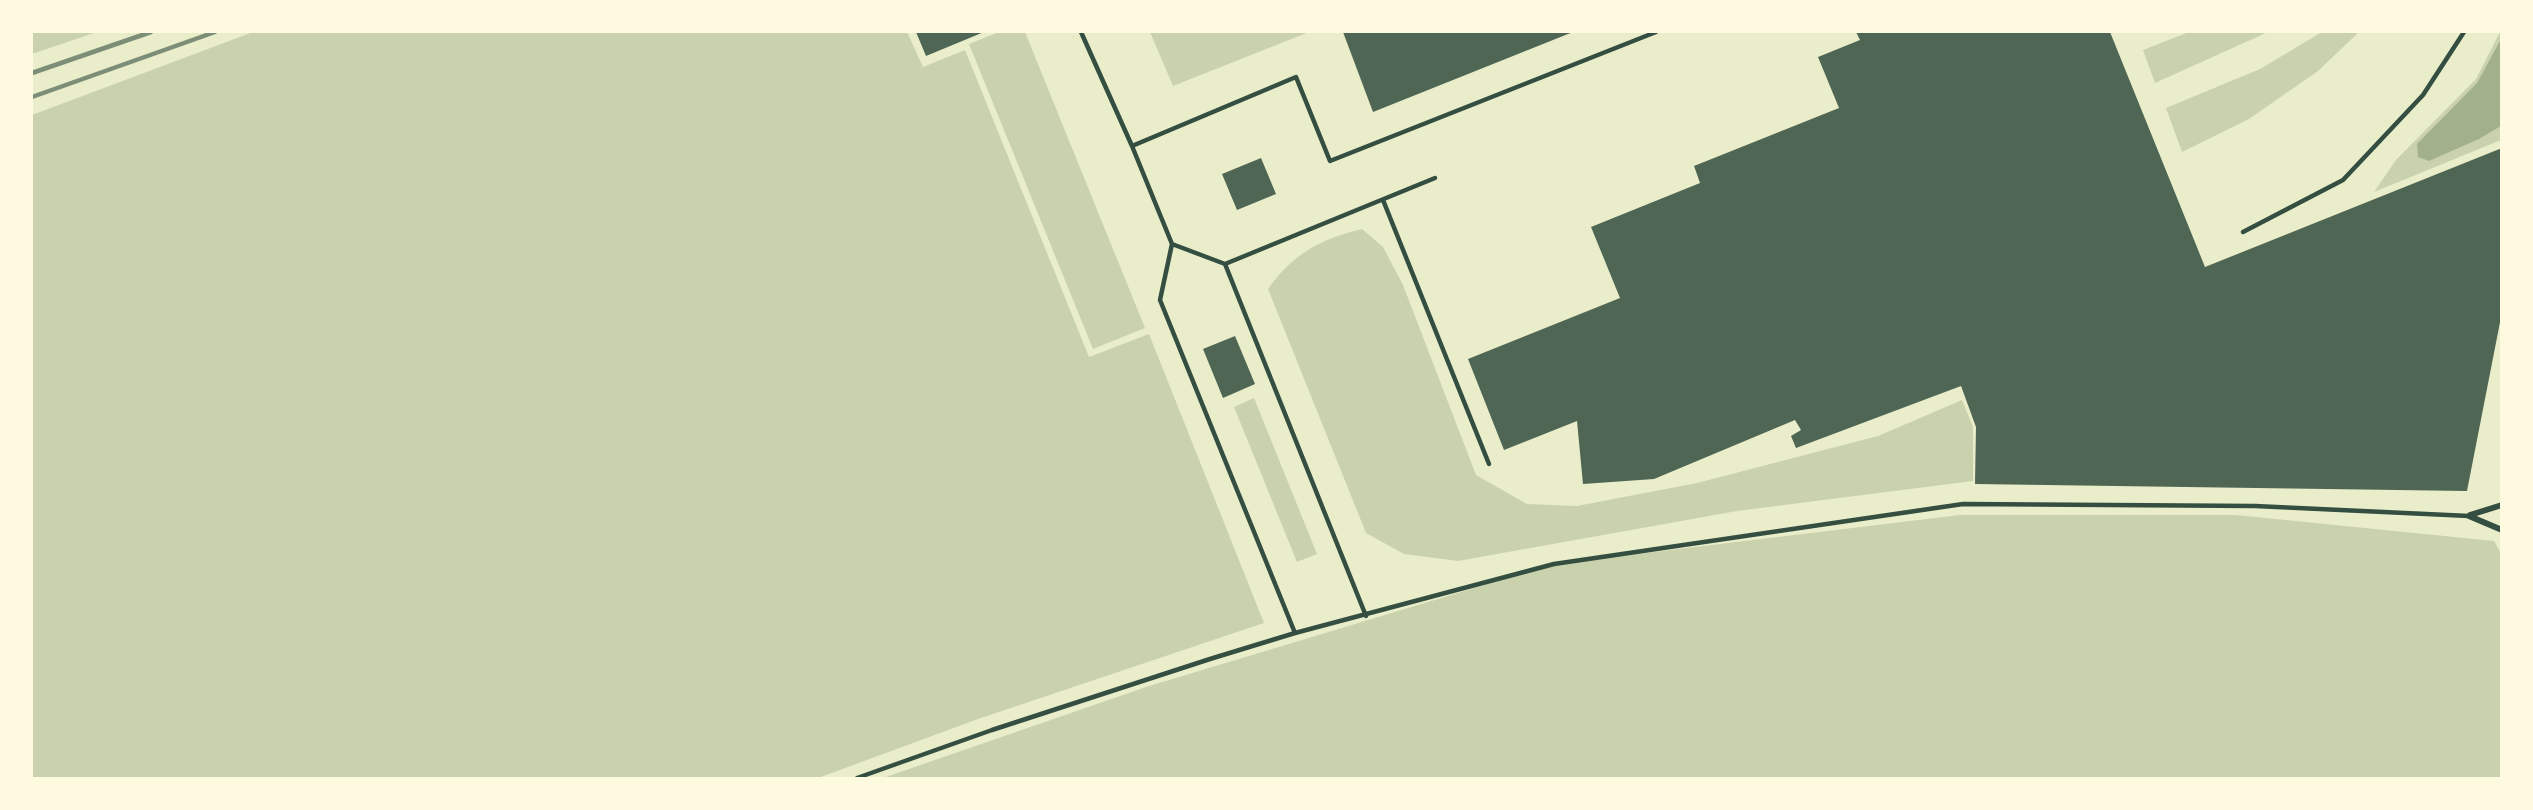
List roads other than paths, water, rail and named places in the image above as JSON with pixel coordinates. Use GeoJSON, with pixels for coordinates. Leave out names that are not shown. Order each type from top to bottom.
{"type":"FeatureCollection","features":[{"type":"Feature","properties":{"kind":"street"},"geometry":{"type":"LineString","coordinates":[[2469,516],[2502,505]]}},
{"type":"Feature","properties":{"kind":"street"},"geometry":{"type":"LineString","coordinates":[[2469,516],[2502,530]]}},
{"type":"Feature","properties":{"kind":"lane"},"geometry":{"type":"LineString","coordinates":[[1081,32],[1132,146],[1172,244],[1160,300],[1295,633]]}},
{"type":"Feature","properties":{"kind":"lane"},"geometry":{"type":"LineString","coordinates":[[1132,146],[1296,77],[1330,161],[1656,32]]}},
{"type":"Feature","properties":{"kind":"lane"},"geometry":{"type":"LineString","coordinates":[[2243,232],[2343,180],[2423,95],[2464,32]]}},
{"type":"Feature","properties":{"kind":"lane"},"geometry":{"type":"LineString","coordinates":[[1172,244],[1225,264],[1435,178]]}},
{"type":"Feature","properties":{"kind":"lane"},"geometry":{"type":"LineString","coordinates":[[1383,200],[1489,464]]}},
{"type":"Feature","properties":{"kind":"lane"},"geometry":{"type":"LineString","coordinates":[[1225,264],[1366,616]]}},
{"type":"Feature","properties":{"kind":"lane"},"geometry":{"type":"LineString","coordinates":[[857,778],[992,730],[1295,633],[1366,616],[1554,564],[1963,504],[2255,506],[2469,516]]}},
{"type":"Feature","properties":{"kind":"railway"},"geometry":{"type":"LineString","coordinates":[[32,73],[151,32]]}},
{"type":"Feature","properties":{"kind":"railway"},"geometry":{"type":"LineString","coordinates":[[32,97],[215,32]]}}]}
